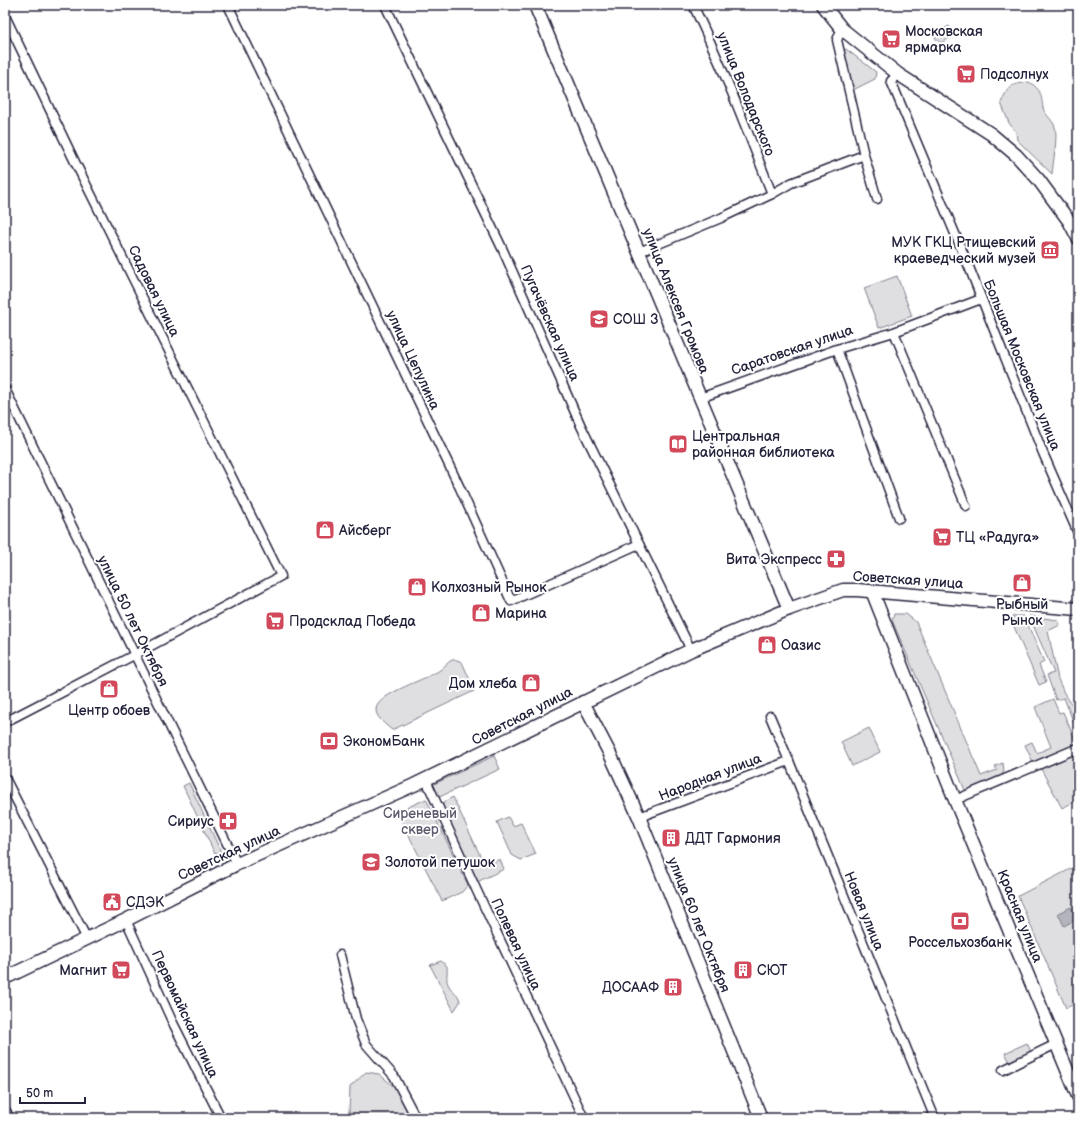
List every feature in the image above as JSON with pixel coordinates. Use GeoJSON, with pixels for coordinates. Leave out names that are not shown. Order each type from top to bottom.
{"type":"FeatureCollection","features":[{"type":"Feature","properties":{"kind":"street","name":"улица Цепулина"},"geometry":{"type":"LineString","coordinates":[[228,5],[447,461],[511,601],[639,544]]}},
{"type":"Feature","properties":{"kind":"street","name":"Пугачёвская улица"},"geometry":{"type":"LineString","coordinates":[[385,5],[502,248],[581,426],[691,650]]}},
{"type":"Feature","properties":{"kind":"street","name":"улица Алексея Громова"},"geometry":{"type":"LineString","coordinates":[[535,5],[789,609]]}},
{"type":"Feature","properties":{"kind":"street","name":"улица Володарского"},"geometry":{"type":"LineString","coordinates":[[693,5],[709,38],[772,194]]}},
{"type":"Feature","properties":{"kind":"street"},"geometry":{"type":"LineString","coordinates":[[823,5],[842,29],[898,74],[991,134],[1016,155],[1038,179],[1069,221],[1078,238]]}},
{"type":"Feature","properties":{"kind":"street","name":"Садовая улица"},"geometry":{"type":"LineString","coordinates":[[5,16],[75,162],[281,576],[136,654]]}},
{"type":"Feature","properties":{"kind":"street"},"geometry":{"type":"LineString","coordinates":[[842,29],[837,40],[864,155],[877,199]]}},
{"type":"Feature","properties":{"kind":"street","name":"Большая Московская улица"},"geometry":{"type":"LineString","coordinates":[[898,74],[891,81],[1043,452],[1078,533]]}},
{"type":"Feature","properties":{"kind":"street"},"geometry":{"type":"LineString","coordinates":[[639,252],[721,218],[772,194],[791,183],[864,155]]}},
{"type":"Feature","properties":{"kind":"street","name":"Саратовская улица"},"geometry":{"type":"LineString","coordinates":[[700,398],[837,349],[894,332],[981,299]]}},
{"type":"Feature","properties":{"kind":"street"},"geometry":{"type":"LineString","coordinates":[[894,332],[966,506]]}},
{"type":"Feature","properties":{"kind":"street"},"geometry":{"type":"LineString","coordinates":[[837,349],[899,518]]}},
{"type":"Feature","properties":{"kind":"street","name":"улица 50 лет Октября"},"geometry":{"type":"LineString","coordinates":[[5,389],[136,654],[237,864]]}},
{"type":"Feature","properties":{"kind":"street","name":"Советская улица"},"geometry":{"type":"LineString","coordinates":[[5,978],[126,920],[237,864],[426,780],[691,650],[789,609],[843,590],[1078,609]]}},
{"type":"Feature","properties":{"kind":"street","name":"Красная улица"},"geometry":{"type":"LineString","coordinates":[[872,592],[955,800],[1078,1096]]}},
{"type":"Feature","properties":{"kind":"street"},"geometry":{"type":"LineString","coordinates":[[5,722],[136,654]]}},
{"type":"Feature","properties":{"kind":"street","name":"улица 60 лет Октября"},"geometry":{"type":"LineString","coordinates":[[583,702],[610,754],[639,817],[760,1118]]}},
{"type":"Feature","properties":{"kind":"street","name":"Новая улица"},"geometry":{"type":"LineString","coordinates":[[770,716],[931,1117]]}},
{"type":"Feature","properties":{"kind":"street"},"geometry":{"type":"LineString","coordinates":[[955,800],[1078,748]]}},
{"type":"Feature","properties":{"kind":"street","name":"Народная улица"},"geometry":{"type":"LineString","coordinates":[[639,817],[789,761]]}},
{"type":"Feature","properties":{"kind":"street"},"geometry":{"type":"LineString","coordinates":[[5,778],[87,939]]}},
{"type":"Feature","properties":{"kind":"street","name":"Полевая улица"},"geometry":{"type":"LineString","coordinates":[[426,780],[584,1118]]}},
{"type":"Feature","properties":{"kind":"street","name":"Первомайская улица"},"geometry":{"type":"LineString","coordinates":[[126,920],[172,1021],[221,1118]]}},
{"type":"Feature","properties":{"kind":"street"},"geometry":{"type":"LineString","coordinates":[[340,956],[356,1019],[366,1044],[394,1076],[416,1118]]}},
{"type":"Feature","properties":{"kind":"street"},"geometry":{"type":"LineString","coordinates":[[1003,1070],[1056,1044]]}},
{"type":"Feature","properties":{"kind":"street"},"geometry":{"type":"LineString","coordinates":[[5,1113],[7,1118]]}},
{"type":"Feature","properties":{"kind":"green space"},"geometry":{"type":"Polygon","coordinates":[[[949,26],[953,36],[941,43],[933,34],[949,26]]]}},
{"type":"Feature","properties":{"kind":"green space"},"geometry":{"type":"Polygon","coordinates":[[[846,49],[876,72],[875,79],[855,89],[852,88],[842,52],[846,49]]]}},
{"type":"Feature","properties":{"kind":"green space"},"geometry":{"type":"Polygon","coordinates":[[[1029,82],[1039,90],[1044,111],[1053,122],[1056,131],[1052,174],[1017,140],[1016,132],[1009,123],[1001,103],[1008,89],[1014,85],[1029,82]]]}},
{"type":"Feature","properties":{"kind":"green space"},"geometry":{"type":"Polygon","coordinates":[[[897,276],[912,316],[879,328],[864,288],[897,276]]]}},
{"type":"Feature","properties":{"kind":"green space"},"geometry":{"type":"Polygon","coordinates":[[[894,614],[906,614],[916,622],[981,776],[997,770],[995,766],[1003,763],[1004,771],[1000,779],[965,790],[892,620],[894,614]]]}},
{"type":"Feature","properties":{"kind":"green space"},"geometry":{"type":"Polygon","coordinates":[[[1013,616],[1024,616],[1044,662],[1039,665],[1046,682],[1039,685],[1012,622],[1013,616]]]}},
{"type":"Feature","properties":{"kind":"green space"},"geometry":{"type":"Polygon","coordinates":[[[1029,616],[1058,620],[1060,625],[1048,631],[1058,679],[1064,693],[1078,713],[1078,734],[1064,698],[1056,700],[1047,675],[1054,673],[1029,616]]]}},
{"type":"Feature","properties":{"kind":"green space"},"geometry":{"type":"Polygon","coordinates":[[[452,660],[462,662],[470,680],[475,685],[474,691],[392,730],[384,724],[377,715],[376,709],[385,697],[434,674],[452,660]]]}},
{"type":"Feature","properties":{"kind":"green space"},"geometry":{"type":"Polygon","coordinates":[[[1053,699],[1059,713],[1063,712],[1076,742],[1075,746],[1034,764],[1025,745],[1032,742],[1037,753],[1051,747],[1035,707],[1053,699]]]}},
{"type":"Feature","properties":{"kind":"green space"},"geometry":{"type":"Polygon","coordinates":[[[869,728],[880,752],[852,766],[841,742],[869,728]]]}},
{"type":"Feature","properties":{"kind":"green space"},"geometry":{"type":"Polygon","coordinates":[[[1078,753],[1078,800],[1062,808],[1041,769],[1078,753]]]}},
{"type":"Feature","properties":{"kind":"green space"},"geometry":{"type":"Polygon","coordinates":[[[494,756],[500,769],[435,799],[430,786],[494,756]]]}},
{"type":"Feature","properties":{"kind":"green space"},"geometry":{"type":"Polygon","coordinates":[[[189,783],[221,852],[215,854],[183,786],[189,783]]]}},
{"type":"Feature","properties":{"kind":"green space"},"geometry":{"type":"Polygon","coordinates":[[[453,797],[485,866],[500,859],[504,869],[477,882],[440,804],[453,797]]]}},
{"type":"Feature","properties":{"kind":"green space","name":"Сиреневый сквер"},"geometry":{"type":"Polygon","coordinates":[[[426,799],[468,885],[462,892],[442,901],[397,812],[426,799]]]}},
{"type":"Feature","properties":{"kind":"green space"},"geometry":{"type":"Polygon","coordinates":[[[508,817],[513,826],[521,823],[536,854],[521,860],[512,855],[497,822],[508,817]]]}},
{"type":"Feature","properties":{"kind":"green space"},"geometry":{"type":"Polygon","coordinates":[[[1078,865],[1078,1002],[1066,1008],[1018,896],[1078,865]]]}},
{"type":"Feature","properties":{"kind":"green space"},"geometry":{"type":"Polygon","coordinates":[[[441,961],[447,966],[448,984],[457,995],[460,1002],[454,1011],[430,965],[441,961]]]}},
{"type":"Feature","properties":{"kind":"green space"},"geometry":{"type":"Polygon","coordinates":[[[1027,1043],[1031,1052],[1010,1062],[1005,1053],[1027,1043]]]}},
{"type":"Feature","properties":{"kind":"green space"},"geometry":{"type":"Polygon","coordinates":[[[366,1072],[379,1074],[397,1089],[411,1118],[351,1118],[349,1114],[350,1087],[366,1072]]]}},
{"type":"Feature","properties":{"kind":"shaded area"},"geometry":{"type":"Polygon","coordinates":[[[1071,907],[1077,919],[1064,926],[1058,913],[1071,907]]]}},
{"type":"Feature","properties":{"kind":"place","name":"Московская ярмарка"},"geometry":{"type":"Point","coordinates":[891,39]}},
{"type":"Feature","properties":{"kind":"place","name":"Подсолнух"},"geometry":{"type":"Point","coordinates":[966,74]}},
{"type":"Feature","properties":{"kind":"place","name":"МУК ГКЦ Ртищевский краеведческий музей"},"geometry":{"type":"Point","coordinates":[1050,250]}},
{"type":"Feature","properties":{"kind":"place","name":"СОШ 3"},"geometry":{"type":"Point","coordinates":[599,319]}},
{"type":"Feature","properties":{"kind":"place","name":"Центральная районная библиотека"},"geometry":{"type":"Point","coordinates":[678,444]}},
{"type":"Feature","properties":{"kind":"place","name":"Айсберг"},"geometry":{"type":"Point","coordinates":[325,530]}},
{"type":"Feature","properties":{"kind":"place","name":"ТЦ «Радуга»"},"geometry":{"type":"Point","coordinates":[942,537]}},
{"type":"Feature","properties":{"kind":"place","name":"Вита Экспресс"},"geometry":{"type":"Point","coordinates":[836,559]}},
{"type":"Feature","properties":{"kind":"place","name":"Рыбный Рынок"},"geometry":{"type":"Point","coordinates":[1022,583]}},
{"type":"Feature","properties":{"kind":"place","name":"Колхозный Рынок"},"geometry":{"type":"Point","coordinates":[417,587]}},
{"type":"Feature","properties":{"kind":"place","name":"Марина"},"geometry":{"type":"Point","coordinates":[481,613]}},
{"type":"Feature","properties":{"kind":"place","name":"Продсклад Победа"},"geometry":{"type":"Point","coordinates":[275,621]}},
{"type":"Feature","properties":{"kind":"place","name":"Оазис"},"geometry":{"type":"Point","coordinates":[767,645]}},
{"type":"Feature","properties":{"kind":"place","name":"Дом хлеба"},"geometry":{"type":"Point","coordinates":[531,683]}},
{"type":"Feature","properties":{"kind":"place","name":"Центр обоев"},"geometry":{"type":"Point","coordinates":[109,689]}},
{"type":"Feature","properties":{"kind":"place","name":"ЭкономБанк"},"geometry":{"type":"Point","coordinates":[329,741]}},
{"type":"Feature","properties":{"kind":"place","name":"Сириус"},"geometry":{"type":"Point","coordinates":[228,821]}},
{"type":"Feature","properties":{"kind":"place","name":"ДДТ Гармония"},"geometry":{"type":"Point","coordinates":[671,838]}},
{"type":"Feature","properties":{"kind":"place","name":"Золотой петушок"},"geometry":{"type":"Point","coordinates":[371,862]}},
{"type":"Feature","properties":{"kind":"place","name":"СДЭК"},"geometry":{"type":"Point","coordinates":[112,902]}},
{"type":"Feature","properties":{"kind":"place","name":"Россельхозбанк"},"geometry":{"type":"Point","coordinates":[960,921]}},
{"type":"Feature","properties":{"kind":"place","name":"Магнит"},"geometry":{"type":"Point","coordinates":[121,970]}},
{"type":"Feature","properties":{"kind":"place","name":"СЮТ"},"geometry":{"type":"Point","coordinates":[743,970]}},
{"type":"Feature","properties":{"kind":"place","name":"ДОСААФ"},"geometry":{"type":"Point","coordinates":[673,987]}}]}
